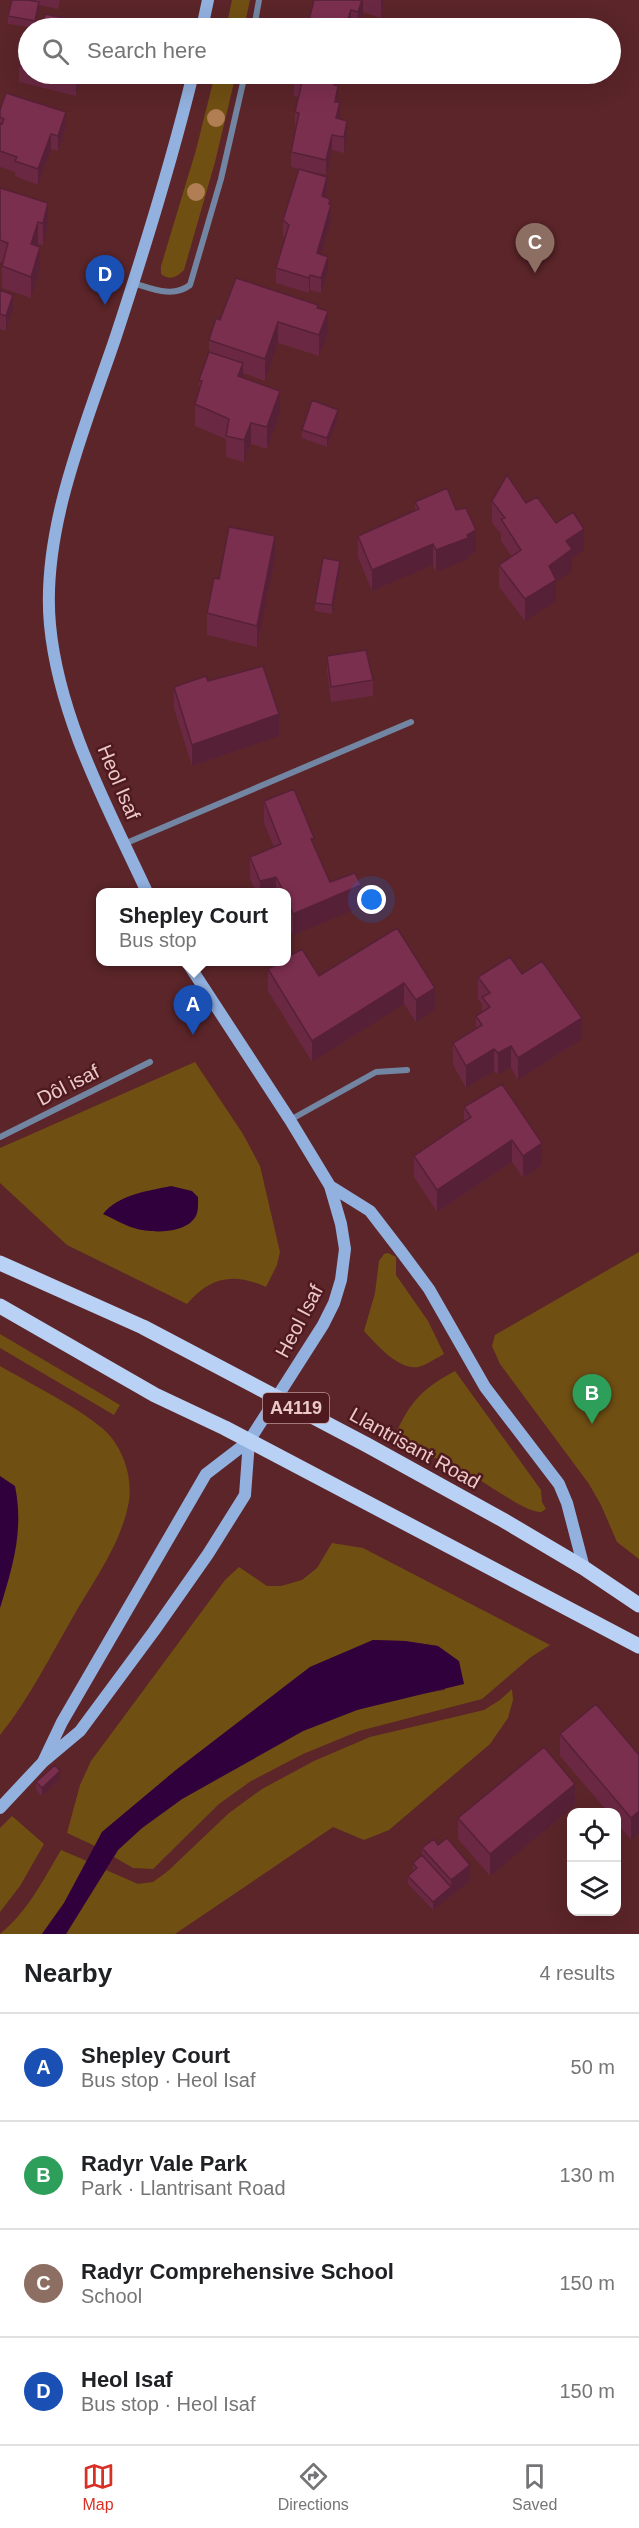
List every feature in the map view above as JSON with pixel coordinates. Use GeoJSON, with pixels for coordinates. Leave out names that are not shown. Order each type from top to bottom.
{"type":"FeatureCollection","features":[{"type":"Feature","properties":{"kind":"main road"},"geometry":{"type":"LineString","coordinates":[[204,18],[208,0]]}},
{"type":"Feature","properties":{"kind":"main road","name":"Heol Isaf"},"geometry":{"type":"LineString","coordinates":[[145,888],[89,766],[60,678],[50,627],[48,578],[51,551],[69,482],[161,197],[190,84]]}},
{"type":"Feature","properties":{"kind":"main road","name":"Heol Isaf"},"geometry":{"type":"LineString","coordinates":[[191,966],[330,1186],[341,1224],[345,1249],[341,1280],[334,1303],[323,1325],[249,1441]]}},
{"type":"Feature","properties":{"kind":"main road"},"geometry":{"type":"LineString","coordinates":[[330,1186],[370,1211],[400,1250],[429,1289],[485,1387],[559,1484],[567,1503],[584,1568]]}},
{"type":"Feature","properties":{"kind":"main road","name":"Llantrisant Road"},"geometry":{"type":"LineString","coordinates":[[0,1263],[143,1327],[277,1398],[503,1520],[584,1568],[639,1605]]}},
{"type":"Feature","properties":{"kind":"main road","name":"A4119"},"geometry":{"type":"LineString","coordinates":[[0,1306],[155,1395],[249,1441],[639,1647]]}},
{"type":"Feature","properties":{"kind":"main road"},"geometry":{"type":"LineString","coordinates":[[43,1762],[62,1722],[206,1474],[249,1441]]}},
{"type":"Feature","properties":{"kind":"main road"},"geometry":{"type":"LineString","coordinates":[[0,1808],[43,1762],[80,1731],[208,1554],[245,1495],[249,1441]]}},
{"type":"Feature","properties":{"kind":"street"},"geometry":{"type":"LineString","coordinates":[[256,18],[259,0]]}},
{"type":"Feature","properties":{"kind":"street"},"geometry":{"type":"LineString","coordinates":[[133,283],[166,292],[183,290],[190,285],[221,179],[243,84]]}},
{"type":"Feature","properties":{"kind":"street","name":"Heol Isaf"},"geometry":{"type":"LineString","coordinates":[[124,844],[411,722]]}},
{"type":"Feature","properties":{"kind":"street","name":"Dôl isaf"},"geometry":{"type":"LineString","coordinates":[[0,1137],[150,1062]]}},
{"type":"Feature","properties":{"kind":"street"},"geometry":{"type":"LineString","coordinates":[[290,1120],[376,1072],[407,1070]]}},
{"type":"Feature","properties":{"kind":"shaded area"},"geometry":{"type":"Polygon","coordinates":[[[232,0],[250,0],[246,18],[228,18],[232,0]]]}},
{"type":"Feature","properties":{"kind":"shaded area"},"geometry":{"type":"Polygon","coordinates":[[[212,84],[234,84],[215,162],[184,270],[170,278],[161,274],[161,266],[196,150],[212,84]]]}},
{"type":"Feature","properties":{"kind":"shaded area"},"geometry":{"type":"Polygon","coordinates":[[[195,1062],[243,1134],[260,1166],[280,1252],[277,1265],[266,1287],[243,1280],[223,1280],[204,1288],[187,1304],[67,1245],[0,1183],[0,1148],[195,1062]]]}},
{"type":"Feature","properties":{"kind":"shaded area"},"geometry":{"type":"Polygon","coordinates":[[[171,1186],[192,1191],[198,1197],[195,1218],[181,1228],[165,1231],[141,1230],[103,1214],[125,1198],[171,1186]]]}},
{"type":"Feature","properties":{"kind":"shaded area"},"geometry":{"type":"Polygon","coordinates":[[[639,1252],[639,1559],[617,1542],[589,1484],[500,1364],[492,1346],[495,1335],[639,1252]]]}},
{"type":"Feature","properties":{"kind":"shaded area"},"geometry":{"type":"Polygon","coordinates":[[[388,1253],[396,1257],[396,1275],[428,1321],[444,1354],[418,1367],[410,1367],[395,1360],[364,1331],[375,1293],[379,1261],[384,1254],[388,1253]]]}},
{"type":"Feature","properties":{"kind":"shaded area"},"geometry":{"type":"Polygon","coordinates":[[[0,1334],[120,1405],[114,1415],[0,1348],[0,1334]]]}},
{"type":"Feature","properties":{"kind":"shaded area"},"geometry":{"type":"Polygon","coordinates":[[[0,1366],[76,1409],[102,1428],[116,1444],[124,1459],[130,1492],[120,1531],[107,1560],[30,1692],[0,1735],[0,1366]]]}},
{"type":"Feature","properties":{"kind":"shaded area"},"geometry":{"type":"Polygon","coordinates":[[[455,1371],[541,1490],[542,1502],[546,1509],[541,1512],[534,1511],[466,1472],[392,1442],[409,1408],[423,1392],[455,1371]]]}},
{"type":"Feature","properties":{"kind":"shaded area"},"geometry":{"type":"Polygon","coordinates":[[[0,1476],[15,1486],[18,1533],[13,1563],[0,1608],[0,1476]]]}},
{"type":"Feature","properties":{"kind":"shaded area"},"geometry":{"type":"Polygon","coordinates":[[[332,1543],[363,1548],[550,1645],[531,1657],[482,1699],[359,1731],[303,1754],[251,1781],[219,1804],[153,1869],[133,1868],[114,1857],[118,1850],[142,1828],[182,1799],[303,1731],[357,1710],[403,1697],[445,1690],[438,1646],[405,1641],[373,1640],[310,1667],[176,1770],[102,1832],[95,1846],[67,1833],[80,1785],[91,1761],[225,1580],[239,1567],[267,1586],[281,1586],[302,1580],[317,1568],[332,1543]]]}},
{"type":"Feature","properties":{"kind":"shaded area"},"geometry":{"type":"Polygon","coordinates":[[[373,1640],[405,1641],[438,1646],[459,1661],[464,1684],[357,1710],[303,1731],[182,1799],[142,1828],[118,1850],[66,1934],[42,1934],[64,1903],[102,1832],[176,1770],[310,1667],[373,1640]]]}},
{"type":"Feature","properties":{"kind":"shaded area"},"geometry":{"type":"Polygon","coordinates":[[[512,1689],[513,1700],[508,1718],[490,1744],[389,1830],[364,1840],[333,1827],[175,1934],[66,1934],[106,1870],[138,1884],[153,1882],[168,1871],[229,1813],[262,1789],[314,1761],[370,1737],[484,1710],[512,1689]]]}},
{"type":"Feature","properties":{"kind":"shaded area"},"geometry":{"type":"Polygon","coordinates":[[[12,1816],[44,1844],[20,1886],[0,1912],[0,1828],[12,1816]]]}},
{"type":"Feature","properties":{"kind":"shaded area"},"geometry":{"type":"Polygon","coordinates":[[[61,1850],[87,1861],[64,1903],[42,1934],[0,1934],[27,1905],[61,1850]]]}},
{"type":"Feature","properties":{"kind":"building"},"geometry":{"type":"Polygon","coordinates":[[[12,0],[39,2],[36,18],[8,16],[12,0]]]}},
{"type":"Feature","properties":{"kind":"building"},"geometry":{"type":"Polygon","coordinates":[[[314,0],[362,0],[358,12],[351,10],[348,18],[310,18],[314,0]]]}},
{"type":"Feature","properties":{"kind":"building"},"geometry":{"type":"Polygon","coordinates":[[[45,14],[65,18],[44,18],[45,14]]]}},
{"type":"Feature","properties":{"kind":"building"},"geometry":{"type":"Polygon","coordinates":[[[302,84],[338,86],[335,102],[340,102],[336,118],[347,121],[344,137],[332,135],[326,160],[291,152],[299,113],[295,112],[302,84]]]}},
{"type":"Feature","properties":{"kind":"building"},"geometry":{"type":"Polygon","coordinates":[[[6,93],[66,112],[58,136],[51,134],[38,169],[15,161],[17,157],[0,151],[0,123],[2,124],[4,119],[0,117],[0,110],[6,93]]]}},
{"type":"Feature","properties":{"kind":"building"},"geometry":{"type":"Polygon","coordinates":[[[299,169],[327,177],[322,196],[330,199],[329,204],[331,205],[317,253],[328,257],[321,278],[310,275],[309,278],[276,268],[289,225],[283,220],[299,169]]]}},
{"type":"Feature","properties":{"kind":"building"},"geometry":{"type":"Polygon","coordinates":[[[0,188],[48,203],[43,223],[38,222],[31,244],[40,247],[31,277],[2,266],[8,243],[0,240],[0,188]]]}},
{"type":"Feature","properties":{"kind":"building"},"geometry":{"type":"Polygon","coordinates":[[[236,278],[318,305],[317,308],[328,311],[319,335],[278,322],[265,359],[209,340],[216,318],[220,320],[236,278]]]}},
{"type":"Feature","properties":{"kind":"building"},"geometry":{"type":"Polygon","coordinates":[[[0,290],[13,295],[6,316],[0,314],[0,290]]]}},
{"type":"Feature","properties":{"kind":"building"},"geometry":{"type":"Polygon","coordinates":[[[209,352],[243,363],[238,376],[280,391],[267,427],[251,423],[244,440],[226,436],[229,419],[195,404],[202,381],[199,380],[209,352]]]}},
{"type":"Feature","properties":{"kind":"building"},"geometry":{"type":"Polygon","coordinates":[[[312,400],[338,410],[327,438],[302,430],[312,400]]]}},
{"type":"Feature","properties":{"kind":"building"},"geometry":{"type":"Polygon","coordinates":[[[507,475],[526,503],[537,497],[556,523],[573,512],[584,529],[566,541],[572,549],[549,566],[556,580],[525,599],[499,565],[521,550],[501,519],[505,518],[492,501],[507,475]]]}},
{"type":"Feature","properties":{"kind":"building"},"geometry":{"type":"Polygon","coordinates":[[[447,488],[456,510],[466,508],[476,530],[467,535],[468,538],[436,550],[433,544],[372,570],[358,536],[419,509],[415,502],[447,488]]]}},
{"type":"Feature","properties":{"kind":"building"},"geometry":{"type":"Polygon","coordinates":[[[229,527],[275,536],[257,626],[207,613],[214,578],[219,579],[229,527]]]}},
{"type":"Feature","properties":{"kind":"building"},"geometry":{"type":"Polygon","coordinates":[[[323,558],[340,561],[332,605],[315,603],[323,558]]]}},
{"type":"Feature","properties":{"kind":"building"},"geometry":{"type":"Polygon","coordinates":[[[366,650],[373,680],[331,687],[327,656],[366,650]]]}},
{"type":"Feature","properties":{"kind":"building"},"geometry":{"type":"Polygon","coordinates":[[[263,666],[279,714],[192,745],[174,687],[206,676],[208,681],[263,666]]]}},
{"type":"Feature","properties":{"kind":"building"},"geometry":{"type":"Polygon","coordinates":[[[294,789],[314,838],[311,839],[330,882],[355,873],[361,885],[293,914],[291,888],[282,888],[276,877],[260,881],[250,857],[281,844],[264,801],[294,789]]]}},
{"type":"Feature","properties":{"kind":"building"},"geometry":{"type":"Polygon","coordinates":[[[397,928],[435,988],[416,1000],[404,983],[312,1041],[268,969],[274,966],[291,966],[291,955],[302,949],[319,976],[397,928]]]}},
{"type":"Feature","properties":{"kind":"building"},"geometry":{"type":"Polygon","coordinates":[[[510,957],[522,974],[542,961],[582,1018],[518,1058],[511,1046],[498,1053],[494,1049],[466,1066],[453,1043],[482,1025],[476,1016],[490,1007],[482,997],[490,993],[478,977],[510,957]]]}},
{"type":"Feature","properties":{"kind":"building"},"geometry":{"type":"Polygon","coordinates":[[[502,1084],[542,1143],[523,1156],[512,1140],[437,1190],[414,1156],[471,1117],[464,1107],[502,1084]]]}},
{"type":"Feature","properties":{"kind":"building"},"geometry":{"type":"Polygon","coordinates":[[[596,1704],[639,1755],[639,1811],[631,1818],[560,1734],[596,1704]]]}},
{"type":"Feature","properties":{"kind":"building"},"geometry":{"type":"Polygon","coordinates":[[[544,1747],[575,1784],[490,1854],[458,1818],[544,1747]]]}},
{"type":"Feature","properties":{"kind":"building"},"geometry":{"type":"Polygon","coordinates":[[[55,1765],[60,1771],[42,1788],[36,1782],[55,1765]]]}},
{"type":"Feature","properties":{"kind":"building"},"geometry":{"type":"Polygon","coordinates":[[[447,1838],[470,1865],[451,1880],[422,1848],[434,1839],[438,1845],[447,1838]]]}},
{"type":"Feature","properties":{"kind":"building"},"geometry":{"type":"Polygon","coordinates":[[[422,1855],[451,1887],[433,1902],[408,1876],[417,1868],[413,1863],[422,1855]]]}},
{"type":"Feature","properties":{"kind":"place","name":"Radyr Comprehensive School"},"geometry":{"type":"Point","coordinates":[535,273]}},
{"type":"Feature","properties":{"kind":"place","name":"Heol Isaf"},"geometry":{"type":"Point","coordinates":[105,305]}},
{"type":"Feature","properties":{"kind":"place","name":"Shepley Court"},"geometry":{"type":"Point","coordinates":[193,1035]}},
{"type":"Feature","properties":{"kind":"place","name":"Radyr Vale Park"},"geometry":{"type":"Point","coordinates":[592,1424]}}]}
